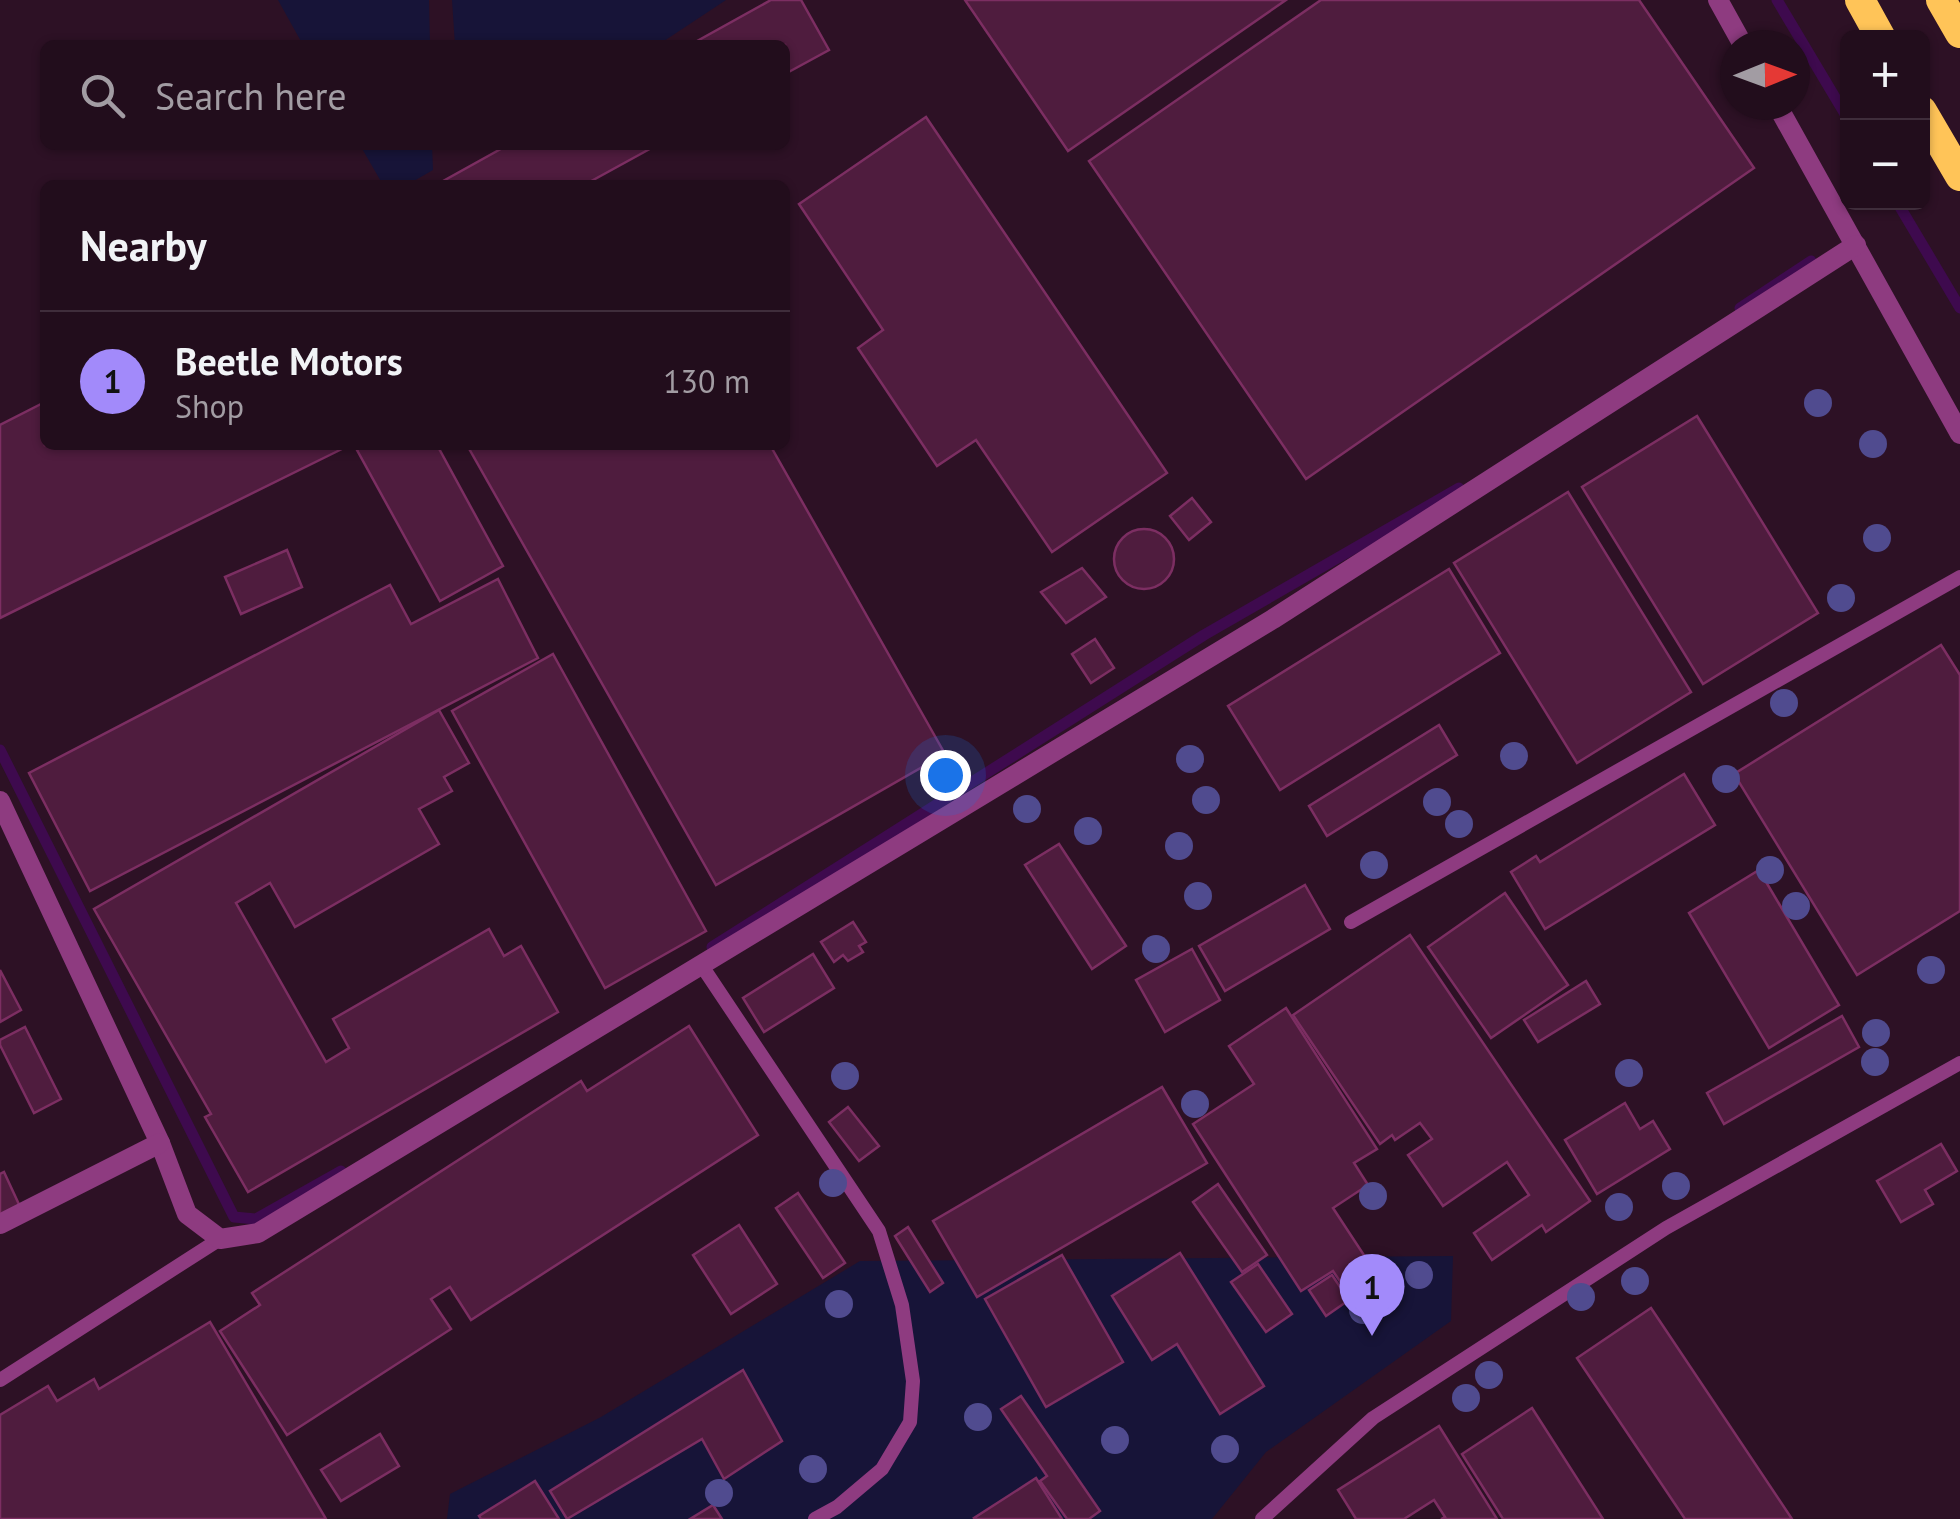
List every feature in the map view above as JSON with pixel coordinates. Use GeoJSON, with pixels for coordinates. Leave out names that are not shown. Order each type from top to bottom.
{"type":"FeatureCollection","features":[{"type":"Feature","properties":{"kind":"highway"},"geometry":{"type":"LineString","coordinates":[[1860,0],[1877,30]]}},
{"type":"Feature","properties":{"kind":"highway"},"geometry":{"type":"LineString","coordinates":[[1941,0],[1960,34]]}},
{"type":"Feature","properties":{"kind":"highway"},"geometry":{"type":"LineString","coordinates":[[1928,120],[1960,176]]}},
{"type":"Feature","properties":{"kind":"street"},"geometry":{"type":"LineString","coordinates":[[1718,0],[1735,30]]}},
{"type":"Feature","properties":{"kind":"street"},"geometry":{"type":"LineString","coordinates":[[1785,120],[1960,434]]}},
{"type":"Feature","properties":{"kind":"street"},"geometry":{"type":"LineString","coordinates":[[0,801],[160,1143],[187,1214],[220,1239],[237,1240],[258,1233],[1273,618],[1856,246]]}},
{"type":"Feature","properties":{"kind":"street"},"geometry":{"type":"LineString","coordinates":[[0,1224],[160,1143]]}},
{"type":"Feature","properties":{"kind":"lane"},"geometry":{"type":"LineString","coordinates":[[1351,922],[1960,577]]}},
{"type":"Feature","properties":{"kind":"lane"},"geometry":{"type":"LineString","coordinates":[[702,966],[880,1232],[902,1305],[913,1382],[910,1422],[882,1469],[837,1507],[815,1519]]}},
{"type":"Feature","properties":{"kind":"lane"},"geometry":{"type":"LineString","coordinates":[[1262,1519],[1373,1418],[1666,1228],[1960,1063]]}},
{"type":"Feature","properties":{"kind":"lane"},"geometry":{"type":"LineString","coordinates":[[0,1380],[220,1239]]}},
{"type":"Feature","properties":{"kind":"shaded area"},"geometry":{"type":"Polygon","coordinates":[[[278,0],[429,0],[430,40],[300,40],[278,0]]]}},
{"type":"Feature","properties":{"kind":"shaded area"},"geometry":{"type":"Polygon","coordinates":[[[452,0],[726,0],[666,40],[455,40],[452,0]]]}},
{"type":"Feature","properties":{"kind":"shaded area"},"geometry":{"type":"Polygon","coordinates":[[[363,150],[432,150],[433,170],[416,180],[380,180],[363,150]]]}},
{"type":"Feature","properties":{"kind":"shaded area"},"geometry":{"type":"Polygon","coordinates":[[[1453,1256],[1451,1321],[1266,1452],[1212,1519],[447,1519],[450,1494],[601,1417],[860,1261],[1453,1256]]]}},
{"type":"Feature","properties":{"kind":"building"},"geometry":{"type":"Polygon","coordinates":[[[771,0],[801,0],[829,50],[790,71],[790,40],[699,40],[771,0]]]}},
{"type":"Feature","properties":{"kind":"building"},"geometry":{"type":"Polygon","coordinates":[[[965,0],[1286,0],[1068,151],[965,0]]]}},
{"type":"Feature","properties":{"kind":"building"},"geometry":{"type":"Polygon","coordinates":[[[1321,0],[1639,0],[1754,168],[1306,479],[1089,161],[1321,0]]]}},
{"type":"Feature","properties":{"kind":"building"},"geometry":{"type":"Polygon","coordinates":[[[926,117],[1167,473],[1052,552],[976,440],[937,466],[858,348],[883,330],[799,204],[926,117]]]}},
{"type":"Feature","properties":{"kind":"building"},"geometry":{"type":"Polygon","coordinates":[[[499,150],[648,150],[593,180],[445,180],[499,150]]]}},
{"type":"Feature","properties":{"kind":"building"},"geometry":{"type":"Polygon","coordinates":[[[40,405],[40,450],[340,450],[0,618],[0,425],[40,405]]]}},
{"type":"Feature","properties":{"kind":"building"},"geometry":{"type":"Polygon","coordinates":[[[1697,416],[1818,613],[1703,684],[1582,487],[1697,416]]]}},
{"type":"Feature","properties":{"kind":"building"},"geometry":{"type":"Polygon","coordinates":[[[357,450],[440,450],[503,566],[440,601],[357,450]]]}},
{"type":"Feature","properties":{"kind":"building"},"geometry":{"type":"Polygon","coordinates":[[[470,450],[773,450],[945,754],[716,885],[470,450]]]}},
{"type":"Feature","properties":{"kind":"building"},"geometry":{"type":"Polygon","coordinates":[[[1568,492],[1691,692],[1577,763],[1454,563],[1568,492]]]}},
{"type":"Feature","properties":{"kind":"building"},"geometry":{"type":"Polygon","coordinates":[[[1192,498],[1211,522],[1189,540],[1170,516],[1192,498]]]}},
{"type":"Feature","properties":{"kind":"building"},"geometry":{"type":"Polygon","coordinates":[[[1144,529],[1165,538],[1174,559],[1165,580],[1144,589],[1123,580],[1114,559],[1123,538],[1144,529]]]}},
{"type":"Feature","properties":{"kind":"building"},"geometry":{"type":"Polygon","coordinates":[[[287,550],[302,587],[241,614],[225,577],[287,550]]]}},
{"type":"Feature","properties":{"kind":"building"},"geometry":{"type":"Polygon","coordinates":[[[1082,568],[1106,597],[1066,623],[1041,592],[1082,568]]]}},
{"type":"Feature","properties":{"kind":"building"},"geometry":{"type":"Polygon","coordinates":[[[1449,569],[1500,653],[1280,790],[1228,706],[1449,569]]]}},
{"type":"Feature","properties":{"kind":"building"},"geometry":{"type":"Polygon","coordinates":[[[498,579],[538,658],[90,891],[29,773],[390,585],[411,624],[498,579]]]}},
{"type":"Feature","properties":{"kind":"building"},"geometry":{"type":"Polygon","coordinates":[[[1095,639],[1114,668],[1091,683],[1072,654],[1095,639]]]}},
{"type":"Feature","properties":{"kind":"building"},"geometry":{"type":"Polygon","coordinates":[[[1941,645],[1960,675],[1960,911],[1857,975],[1734,774],[1941,645]]]}},
{"type":"Feature","properties":{"kind":"building"},"geometry":{"type":"Polygon","coordinates":[[[553,654],[706,931],[605,988],[452,711],[553,654]]]}},
{"type":"Feature","properties":{"kind":"building"},"geometry":{"type":"Polygon","coordinates":[[[439,710],[469,763],[444,777],[452,791],[419,809],[439,844],[295,927],[270,883],[236,903],[326,1062],[349,1048],[333,1019],[489,929],[504,956],[521,946],[558,1012],[248,1192],[205,1117],[211,1114],[94,909],[439,710]]]}},
{"type":"Feature","properties":{"kind":"building"},"geometry":{"type":"Polygon","coordinates":[[[1439,725],[1457,755],[1327,836],[1309,806],[1439,725]]]}},
{"type":"Feature","properties":{"kind":"building"},"geometry":{"type":"Polygon","coordinates":[[[1684,774],[1715,825],[1545,929],[1511,872],[1536,856],[1540,862],[1684,774]]]}},
{"type":"Feature","properties":{"kind":"building"},"geometry":{"type":"Polygon","coordinates":[[[1059,844],[1126,946],[1092,969],[1025,865],[1059,844]]]}},
{"type":"Feature","properties":{"kind":"building"},"geometry":{"type":"Polygon","coordinates":[[[1759,870],[1839,1005],[1769,1048],[1689,913],[1759,870]]]}},
{"type":"Feature","properties":{"kind":"building"},"geometry":{"type":"Polygon","coordinates":[[[1305,885],[1330,929],[1225,991],[1199,946],[1305,885]]]}},
{"type":"Feature","properties":{"kind":"building"},"geometry":{"type":"Polygon","coordinates":[[[1505,893],[1568,985],[1491,1038],[1428,947],[1505,893]]]}},
{"type":"Feature","properties":{"kind":"building"},"geometry":{"type":"Polygon","coordinates":[[[853,922],[866,942],[859,946],[863,952],[848,961],[843,955],[834,962],[821,942],[853,922]]]}},
{"type":"Feature","properties":{"kind":"building"},"geometry":{"type":"Polygon","coordinates":[[[1410,935],[1590,1201],[1546,1232],[1542,1225],[1492,1260],[1474,1233],[1529,1195],[1507,1162],[1443,1206],[1408,1155],[1432,1139],[1420,1123],[1395,1140],[1392,1135],[1380,1144],[1293,1015],[1410,935]]]}},
{"type":"Feature","properties":{"kind":"building"},"geometry":{"type":"Polygon","coordinates":[[[1192,949],[1220,1000],[1165,1032],[1136,980],[1192,949]]]}},
{"type":"Feature","properties":{"kind":"building"},"geometry":{"type":"Polygon","coordinates":[[[813,954],[834,988],[764,1032],[743,998],[813,954]]]}},
{"type":"Feature","properties":{"kind":"building"},"geometry":{"type":"Polygon","coordinates":[[[0,970],[21,1010],[0,1022],[0,970]]]}},
{"type":"Feature","properties":{"kind":"building"},"geometry":{"type":"Polygon","coordinates":[[[1586,981],[1600,1004],[1538,1042],[1524,1020],[1586,981]]]}},
{"type":"Feature","properties":{"kind":"building"},"geometry":{"type":"Polygon","coordinates":[[[1286,1008],[1377,1149],[1354,1163],[1368,1185],[1333,1208],[1377,1275],[1348,1293],[1333,1271],[1301,1291],[1193,1124],[1254,1084],[1229,1046],[1286,1008]]]}},
{"type":"Feature","properties":{"kind":"building"},"geometry":{"type":"Polygon","coordinates":[[[1842,1016],[1859,1047],[1724,1124],[1707,1093],[1842,1016]]]}},
{"type":"Feature","properties":{"kind":"building"},"geometry":{"type":"Polygon","coordinates":[[[689,1026],[758,1135],[471,1320],[450,1287],[431,1299],[451,1329],[287,1435],[220,1331],[260,1305],[252,1293],[581,1081],[587,1091],[689,1026]]]}},
{"type":"Feature","properties":{"kind":"building"},"geometry":{"type":"Polygon","coordinates":[[[25,1027],[61,1099],[34,1113],[0,1045],[0,1040],[25,1027]]]}},
{"type":"Feature","properties":{"kind":"building"},"geometry":{"type":"Polygon","coordinates":[[[1162,1087],[1207,1163],[977,1297],[933,1221],[1162,1087]]]}},
{"type":"Feature","properties":{"kind":"building"},"geometry":{"type":"Polygon","coordinates":[[[1625,1103],[1640,1129],[1653,1121],[1670,1149],[1597,1194],[1565,1140],[1625,1103]]]}},
{"type":"Feature","properties":{"kind":"building"},"geometry":{"type":"Polygon","coordinates":[[[848,1107],[879,1146],[859,1161],[829,1122],[848,1107]]]}},
{"type":"Feature","properties":{"kind":"building"},"geometry":{"type":"Polygon","coordinates":[[[1941,1144],[1957,1171],[1925,1190],[1933,1204],[1901,1222],[1877,1181],[1941,1144]]]}},
{"type":"Feature","properties":{"kind":"building"},"geometry":{"type":"Polygon","coordinates":[[[4,1172],[22,1211],[0,1222],[0,1174],[4,1172]]]}},
{"type":"Feature","properties":{"kind":"building"},"geometry":{"type":"Polygon","coordinates":[[[1218,1184],[1267,1255],[1242,1272],[1193,1202],[1218,1184]]]}},
{"type":"Feature","properties":{"kind":"building"},"geometry":{"type":"Polygon","coordinates":[[[798,1193],[845,1263],[823,1278],[776,1208],[798,1193]]]}},
{"type":"Feature","properties":{"kind":"building"},"geometry":{"type":"Polygon","coordinates":[[[739,1225],[777,1284],[731,1314],[693,1255],[739,1225]]]}},
{"type":"Feature","properties":{"kind":"building"},"geometry":{"type":"Polygon","coordinates":[[[908,1227],[943,1283],[930,1292],[895,1236],[908,1227]]]}},
{"type":"Feature","properties":{"kind":"building"},"geometry":{"type":"Polygon","coordinates":[[[1180,1253],[1264,1386],[1220,1414],[1177,1344],[1152,1360],[1112,1296],[1180,1253]]]}},
{"type":"Feature","properties":{"kind":"building"},"geometry":{"type":"Polygon","coordinates":[[[1062,1255],[1123,1362],[1046,1407],[985,1299],[1062,1255]]]}},
{"type":"Feature","properties":{"kind":"building"},"geometry":{"type":"Polygon","coordinates":[[[1258,1264],[1292,1314],[1266,1332],[1231,1282],[1258,1264]]]}},
{"type":"Feature","properties":{"kind":"building"},"geometry":{"type":"Polygon","coordinates":[[[1332,1275],[1349,1300],[1326,1316],[1309,1290],[1332,1275]]]}},
{"type":"Feature","properties":{"kind":"building"},"geometry":{"type":"Polygon","coordinates":[[[1651,1308],[1792,1519],[1685,1519],[1577,1358],[1651,1308]]]}},
{"type":"Feature","properties":{"kind":"building"},"geometry":{"type":"Polygon","coordinates":[[[210,1322],[326,1519],[0,1519],[0,1415],[48,1386],[57,1401],[94,1379],[99,1389],[210,1322]]]}},
{"type":"Feature","properties":{"kind":"building"},"geometry":{"type":"Polygon","coordinates":[[[743,1370],[782,1441],[724,1479],[702,1439],[567,1519],[550,1491],[743,1370]]]}},
{"type":"Feature","properties":{"kind":"building"},"geometry":{"type":"Polygon","coordinates":[[[1021,1396],[1100,1511],[1089,1519],[1067,1519],[1040,1481],[1047,1476],[1001,1409],[1021,1396]]]}},
{"type":"Feature","properties":{"kind":"building"},"geometry":{"type":"Polygon","coordinates":[[[1532,1408],[1603,1519],[1503,1519],[1462,1454],[1532,1408]]]}},
{"type":"Feature","properties":{"kind":"building"},"geometry":{"type":"Polygon","coordinates":[[[1439,1426],[1497,1519],[1441,1519],[1445,1517],[1434,1500],[1404,1519],[1356,1519],[1338,1490],[1439,1426]]]}},
{"type":"Feature","properties":{"kind":"building"},"geometry":{"type":"Polygon","coordinates":[[[380,1434],[399,1466],[341,1501],[321,1470],[380,1434]]]}},
{"type":"Feature","properties":{"kind":"building"},"geometry":{"type":"Polygon","coordinates":[[[1036,1478],[1062,1519],[974,1518],[1036,1478]]]}},
{"type":"Feature","properties":{"kind":"building"},"geometry":{"type":"Polygon","coordinates":[[[535,1481],[559,1519],[479,1516],[535,1481]]]}},
{"type":"Feature","properties":{"kind":"building"},"geometry":{"type":"Polygon","coordinates":[[[713,1505],[722,1519],[690,1519],[713,1505]]]}},
{"type":"Feature","properties":{"kind":"waterway"},"geometry":{"type":"LineString","coordinates":[[1777,0],[1840,106]]}},
{"type":"Feature","properties":{"kind":"waterway"},"geometry":{"type":"LineString","coordinates":[[1902,210],[1960,308]]}},
{"type":"Feature","properties":{"kind":"waterway"},"geometry":{"type":"LineString","coordinates":[[1740,308],[1811,261]]}},
{"type":"Feature","properties":{"kind":"waterway"},"geometry":{"type":"LineString","coordinates":[[712,947],[1204,635],[1459,488]]}},
{"type":"Feature","properties":{"kind":"waterway"},"geometry":{"type":"LineString","coordinates":[[0,750],[234,1217],[256,1219],[341,1171]]}},
{"type":"Feature","properties":{"kind":"place","name":"Beetle Motors"},"geometry":{"type":"Point","coordinates":[1372,1336]}}]}
